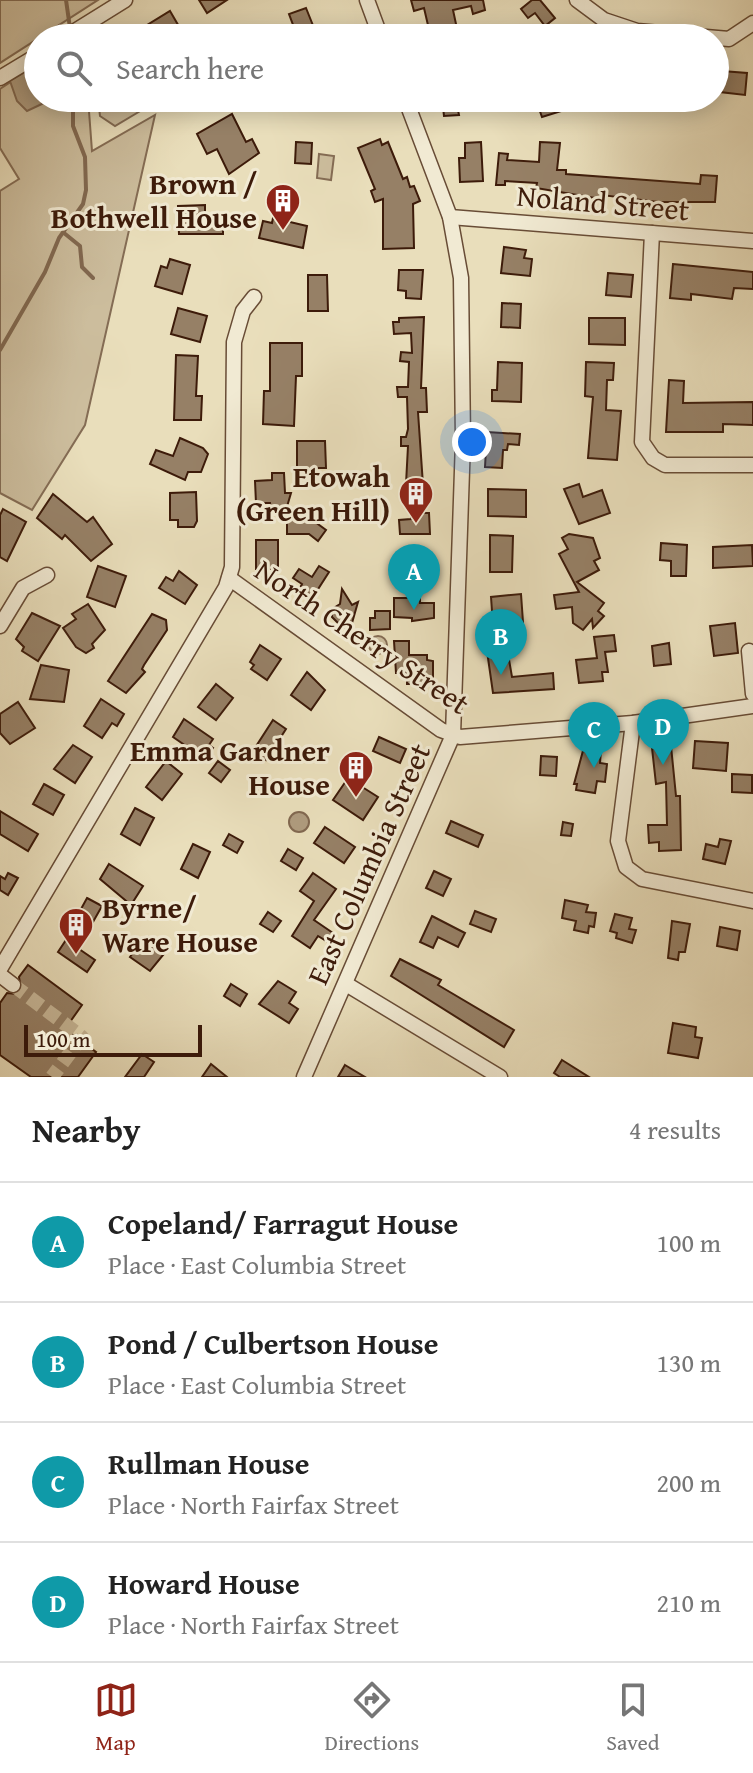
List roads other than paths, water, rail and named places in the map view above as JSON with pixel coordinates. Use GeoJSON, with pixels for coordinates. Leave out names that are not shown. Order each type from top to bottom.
{"type":"FeatureCollection","features":[{"type":"Feature","properties":{"kind":"street"},"geometry":{"type":"LineString","coordinates":[[87,24],[125,0]]}},
{"type":"Feature","properties":{"kind":"street"},"geometry":{"type":"LineString","coordinates":[[367,0],[376,24]]}},
{"type":"Feature","properties":{"kind":"street"},"geometry":{"type":"LineString","coordinates":[[577,0],[604,20],[615,24]]}},
{"type":"Feature","properties":{"kind":"street"},"geometry":{"type":"LineString","coordinates":[[729,39],[753,23]]}},
{"type":"Feature","properties":{"kind":"street"},"geometry":{"type":"LineString","coordinates":[[729,39],[753,40]]}},
{"type":"Feature","properties":{"kind":"street"},"geometry":{"type":"LineString","coordinates":[[0,78],[24,63]]}},
{"type":"Feature","properties":{"kind":"street","name":"East Columbia Street"},"geometry":{"type":"LineString","coordinates":[[304,1077],[453,735],[463,392],[461,278],[450,217],[410,112]]}},
{"type":"Feature","properties":{"kind":"street","name":"Noland Street"},"geometry":{"type":"LineString","coordinates":[[450,217],[753,241]]}},
{"type":"Feature","properties":{"kind":"street"},"geometry":{"type":"LineString","coordinates":[[652,233],[642,442],[653,458],[665,465],[753,465]]}},
{"type":"Feature","properties":{"kind":"street"},"geometry":{"type":"LineString","coordinates":[[0,969],[229,578],[234,342],[243,311],[254,297]]}},
{"type":"Feature","properties":{"kind":"street"},"geometry":{"type":"LineString","coordinates":[[0,626],[23,588],[47,575]]}},
{"type":"Feature","properties":{"kind":"street","name":"North Cherry Street"},"geometry":{"type":"LineString","coordinates":[[229,578],[453,735],[474,738],[633,723],[753,706]]}},
{"type":"Feature","properties":{"kind":"street"},"geometry":{"type":"LineString","coordinates":[[749,651],[753,694]]}},
{"type":"Feature","properties":{"kind":"street"},"geometry":{"type":"LineString","coordinates":[[633,723],[618,841],[618,851],[626,867],[642,879],[753,901]]}},
{"type":"Feature","properties":{"kind":"street"},"geometry":{"type":"LineString","coordinates":[[0,975],[13,985]]}},
{"type":"Feature","properties":{"kind":"street"},"geometry":{"type":"LineString","coordinates":[[346,984],[500,1077]]}},
{"type":"Feature","properties":{"kind":"waterway"},"geometry":{"type":"LineString","coordinates":[[66,0],[69,24]]}},
{"type":"Feature","properties":{"kind":"waterway"},"geometry":{"type":"LineString","coordinates":[[0,350],[45,272],[59,238],[83,204],[86,190],[85,157],[73,126],[73,112]]}},
{"type":"Feature","properties":{"kind":"waterway"},"geometry":{"type":"LineString","coordinates":[[64,233],[80,246],[82,267],[93,278]]}},
{"type":"Feature","properties":{"kind":"tunnel"},"geometry":{"type":"LineString","coordinates":[[13,985],[82,1037],[52,1077]]}},
{"type":"Feature","properties":{"kind":"place","name":"Brown / Bothwell House"},"geometry":{"type":"Point","coordinates":[283,232]}},
{"type":"Feature","properties":{"kind":"place","name":"Etowah (Green Hill)"},"geometry":{"type":"Point","coordinates":[416,525]}},
{"type":"Feature","properties":{"kind":"place","name":"Copeland/ Farragut House"},"geometry":{"type":"Point","coordinates":[414,610]}},
{"type":"Feature","properties":{"kind":"place","name":"Pond / Culbertson House"},"geometry":{"type":"Point","coordinates":[501,675]}},
{"type":"Feature","properties":{"kind":"place","name":"Howard House"},"geometry":{"type":"Point","coordinates":[663,765]}},
{"type":"Feature","properties":{"kind":"place","name":"Rullman House"},"geometry":{"type":"Point","coordinates":[594,768]}},
{"type":"Feature","properties":{"kind":"place","name":"Emma Gardner House"},"geometry":{"type":"Point","coordinates":[356,799]}},
{"type":"Feature","properties":{"kind":"place","name":"Byrne/ Ware House"},"geometry":{"type":"Point","coordinates":[76,956]}}]}
